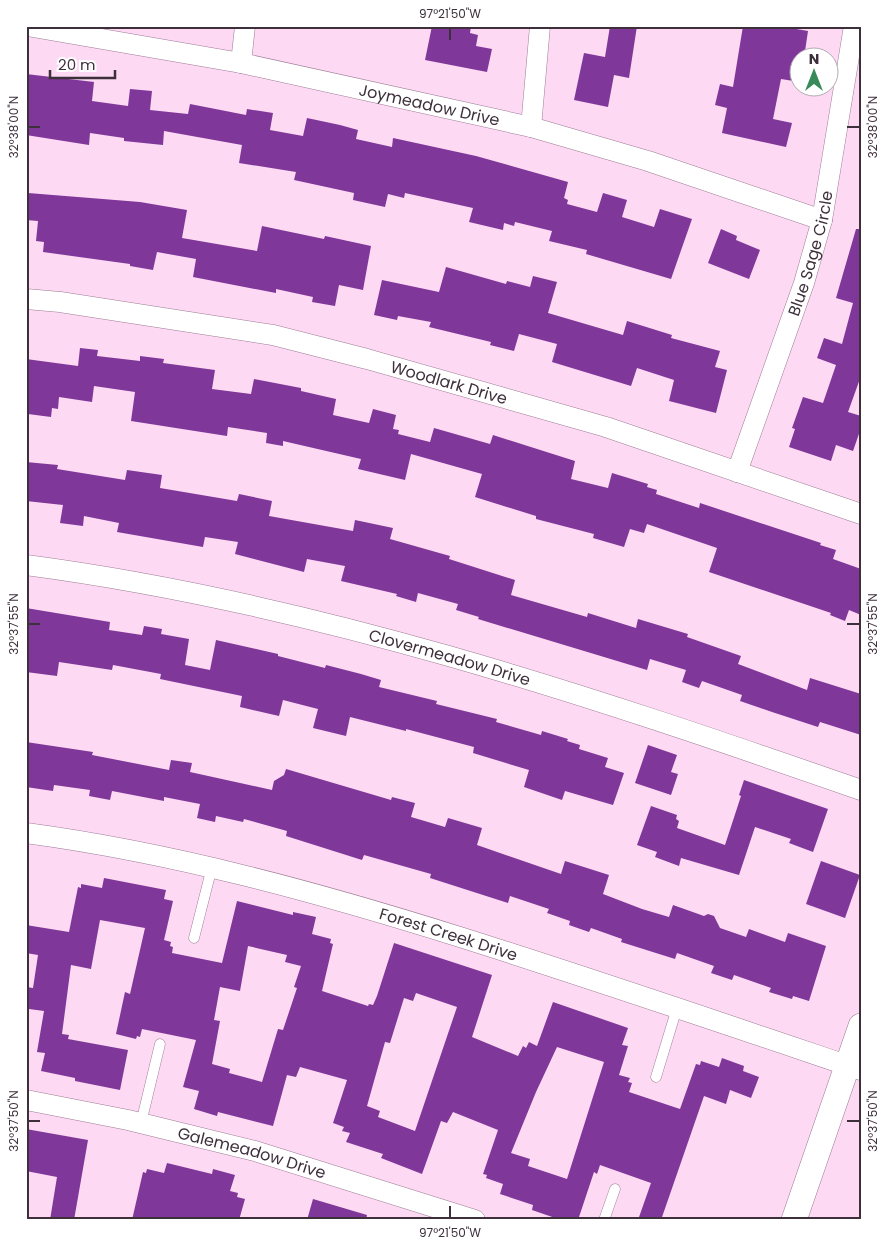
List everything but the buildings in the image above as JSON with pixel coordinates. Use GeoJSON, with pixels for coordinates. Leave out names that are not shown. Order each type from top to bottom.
{"type":"FeatureCollection","features":[{"type":"Feature","properties":{"kind":"street","name":"Joymeadow Drive"},"geometry":{"type":"LineString","coordinates":[[27,26],[241,63],[531,127],[648,161],[822,220]]}},
{"type":"Feature","properties":{"kind":"street"},"geometry":{"type":"LineString","coordinates":[[241,63],[245,26]]}},
{"type":"Feature","properties":{"kind":"street"},"geometry":{"type":"LineString","coordinates":[[531,127],[540,26]]}},
{"type":"Feature","properties":{"kind":"street","name":"Blue Sage Circle"},"geometry":{"type":"LineString","coordinates":[[737,472],[804,283],[822,220],[854,26]]}},
{"type":"Feature","properties":{"kind":"street","name":"Woodlark Drive"},"geometry":{"type":"LineString","coordinates":[[26,299],[60,302],[273,335],[367,359],[606,427],[861,514]]}},
{"type":"Feature","properties":{"kind":"street","name":"Clovermeadow Drive"},"geometry":{"type":"LineString","coordinates":[[26,565],[194,594],[303,617],[439,652],[642,714],[861,790]]}},
{"type":"Feature","properties":{"kind":"street","name":"Forest Creek Drive"},"geometry":{"type":"LineString","coordinates":[[26,833],[130,849],[212,867],[380,912],[677,1008],[854,1068]]}},
{"type":"Feature","properties":{"kind":"street"},"geometry":{"type":"LineString","coordinates":[[794,1220],[854,1068],[861,1026]]}},
{"type":"Feature","properties":{"kind":"street","name":"Galemeadow Drive"},"geometry":{"type":"LineString","coordinates":[[26,1100],[141,1123],[255,1151],[475,1220]]}},
{"type":"Feature","properties":{"kind":"lane"},"geometry":{"type":"LineString","coordinates":[[194,938],[212,867]]}},
{"type":"Feature","properties":{"kind":"lane"},"geometry":{"type":"LineString","coordinates":[[656,1077],[677,1008]]}},
{"type":"Feature","properties":{"kind":"lane"},"geometry":{"type":"LineString","coordinates":[[141,1123],[160,1044]]}},
{"type":"Feature","properties":{"kind":"lane"},"geometry":{"type":"LineString","coordinates":[[604,1220],[615,1189]]}}]}
